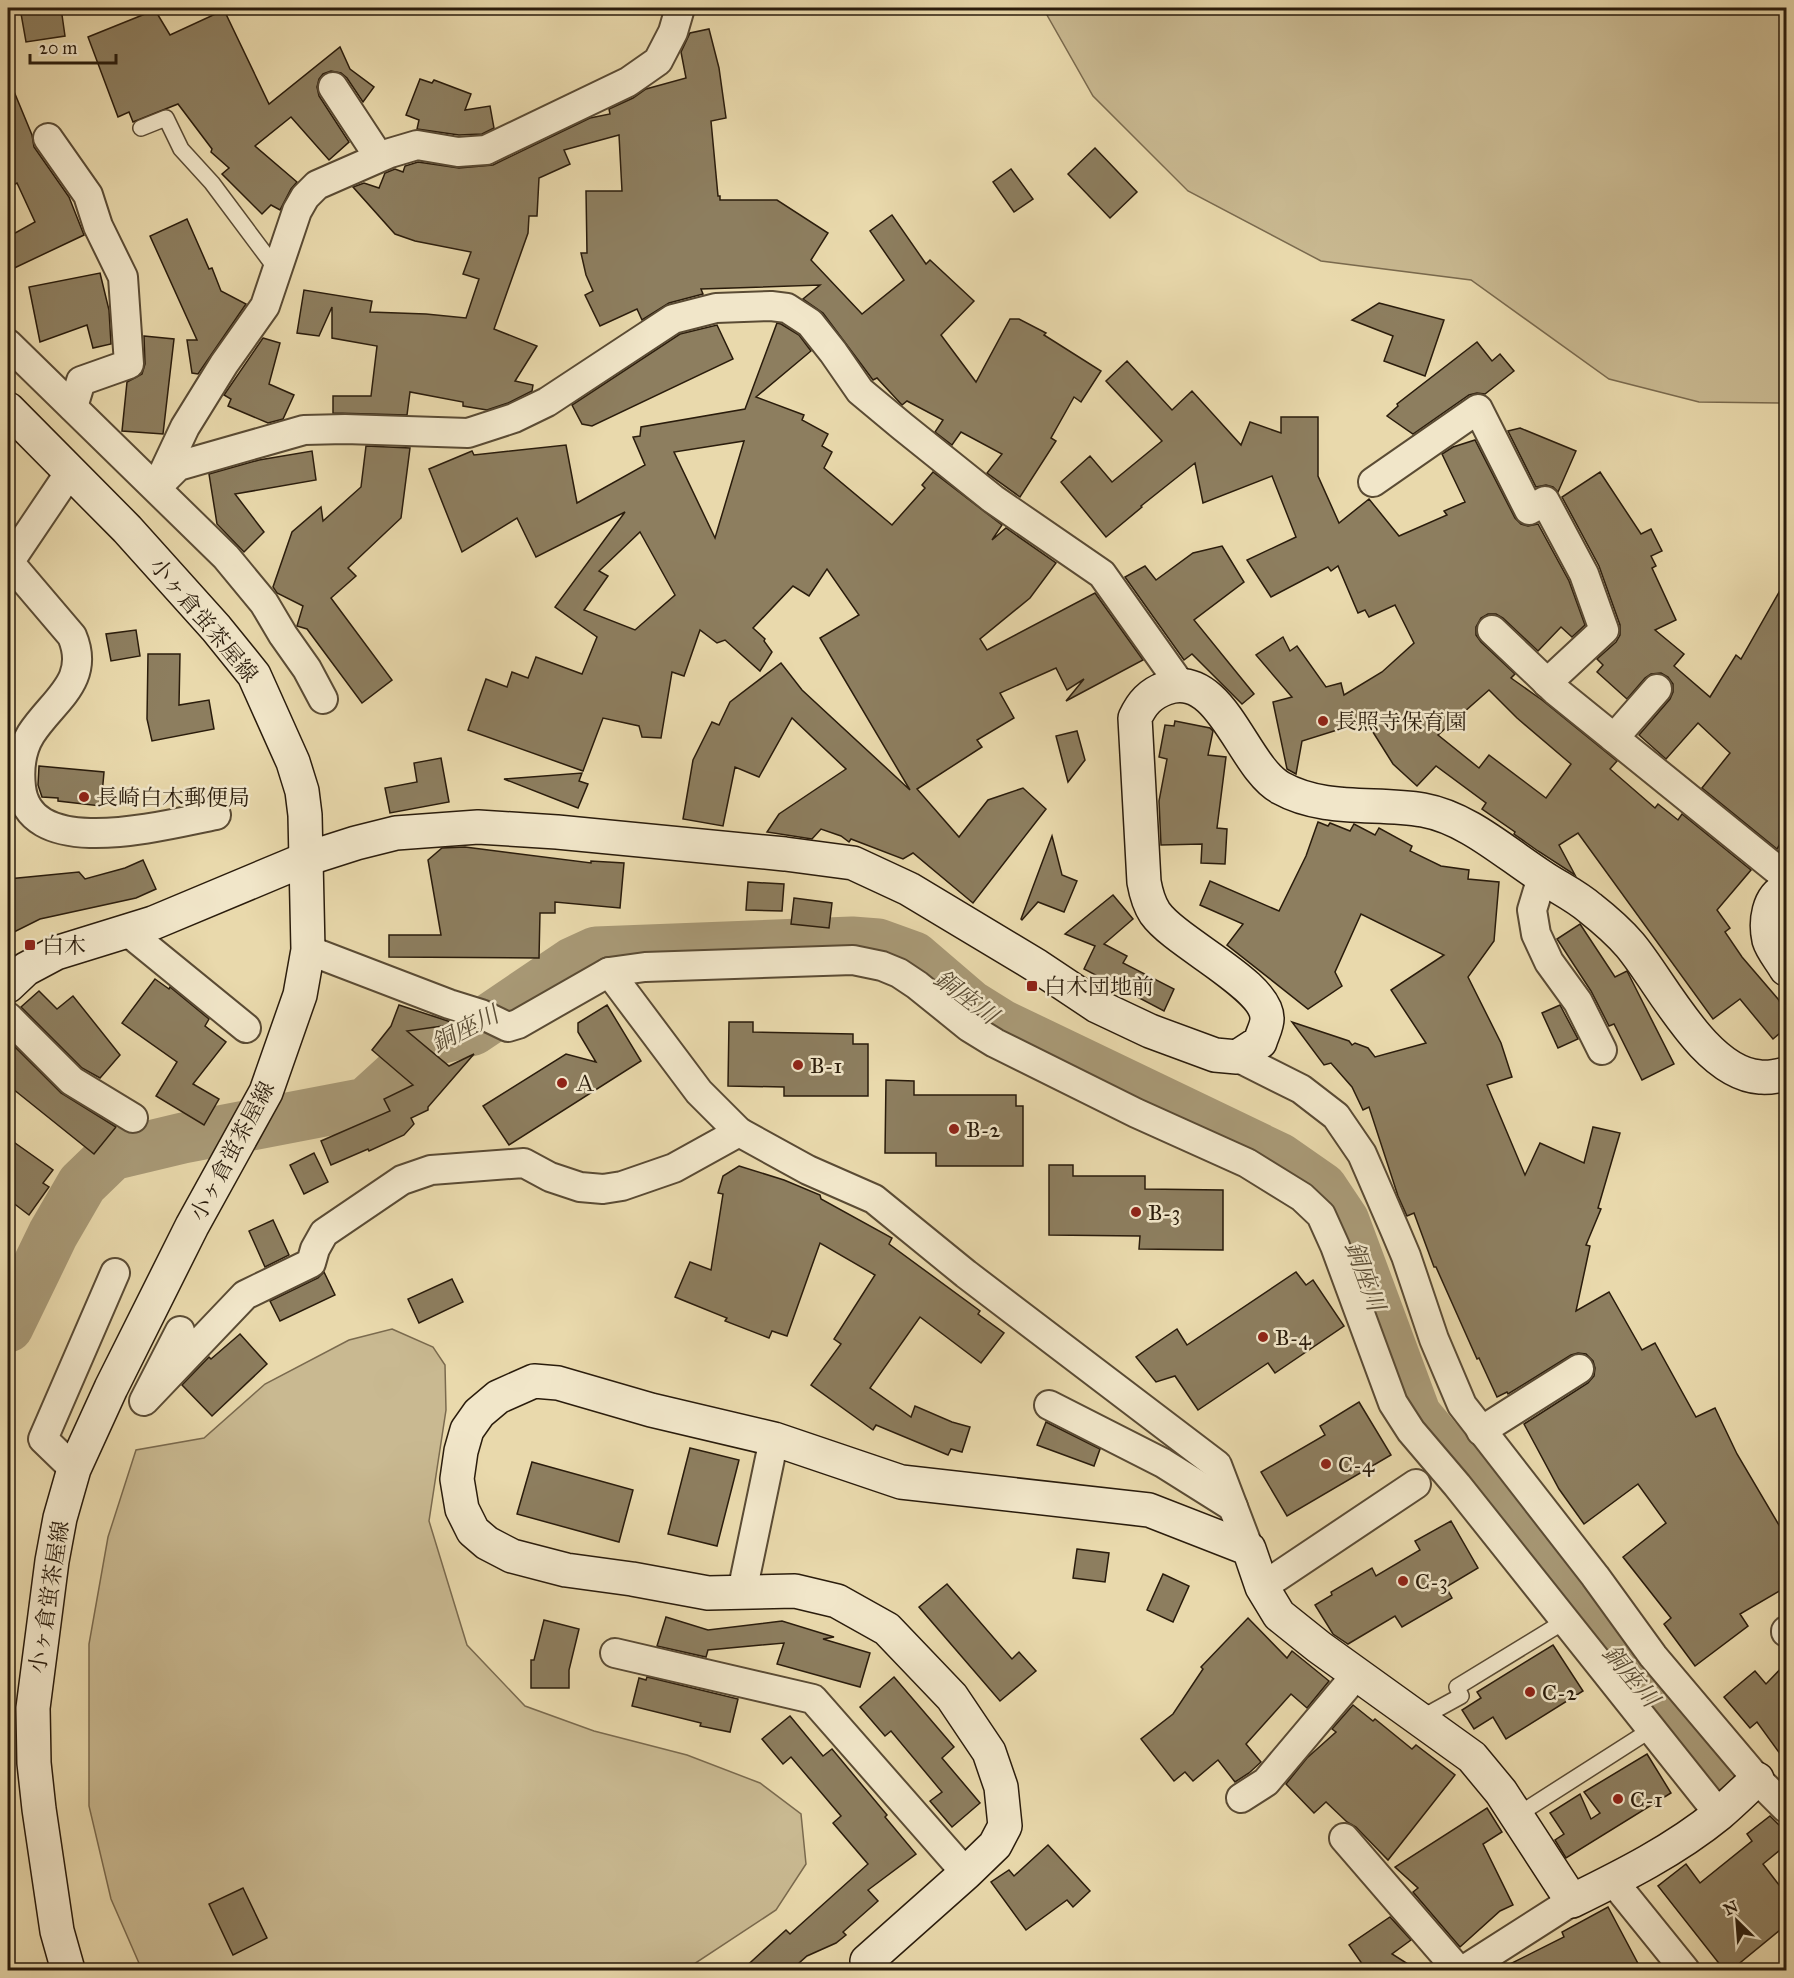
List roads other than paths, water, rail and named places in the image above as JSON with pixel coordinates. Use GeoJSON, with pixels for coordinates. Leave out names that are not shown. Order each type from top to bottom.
{"type":"FeatureCollection","features":[{"type":"Feature","properties":{"kind":"street"},"geometry":{"type":"LineString","coordinates":[[157,487],[185,427],[224,364],[265,306],[297,211],[305,197],[316,185],[379,157],[417,145],[458,152],[486,150],[628,82],[658,61],[673,32],[680,8]]}},
{"type":"Feature","properties":{"kind":"street"},"geometry":{"type":"LineString","coordinates":[[333,87],[379,157]]}},
{"type":"Feature","properties":{"kind":"street"},"geometry":{"type":"LineString","coordinates":[[48,138],[88,195],[98,226],[123,277],[129,364],[81,381],[74,407]]}},
{"type":"Feature","properties":{"kind":"street"},"geometry":{"type":"LineString","coordinates":[[157,487],[178,466],[304,430],[468,433],[514,418],[547,402],[673,319],[716,308],[771,306],[787,308],[810,323],[860,391],[993,500],[1102,574],[1180,684]]}},
{"type":"Feature","properties":{"kind":"street"},"geometry":{"type":"LineString","coordinates":[[8,344],[157,487],[226,557],[264,603],[307,669],[323,699]]}},
{"type":"Feature","properties":{"kind":"street"},"geometry":{"type":"LineString","coordinates":[[1373,482],[1478,409],[1529,510],[1545,501],[1584,574],[1604,630],[1547,683]]}},
{"type":"Feature","properties":{"kind":"street","name":"小ヶ倉蛍茶屋線"},"geometry":{"type":"LineString","coordinates":[[8,410],[127,529],[216,628],[254,675],[293,762],[302,791],[305,815],[308,950],[300,995],[266,1092],[150,1307],[74,1469],[60,1518],[52,1561],[33,1708],[34,1763],[57,1931],[69,1971]]}},
{"type":"Feature","properties":{"kind":"street"},"geometry":{"type":"LineString","coordinates":[[70,472],[8,563],[72,636],[77,648],[78,660],[77,673],[71,684],[30,735],[20,759],[23,801],[34,817],[56,828],[77,832],[118,833],[216,815]]}},
{"type":"Feature","properties":{"kind":"street"},"geometry":{"type":"LineString","coordinates":[[1492,630],[1547,683],[1786,877]]}},
{"type":"Feature","properties":{"kind":"street"},"geometry":{"type":"LineString","coordinates":[[1237,1057],[1260,1042],[1267,1019],[1262,1000],[1246,984],[1173,932],[1155,912],[1144,882],[1136,718],[1141,705],[1151,695],[1180,684],[1200,690],[1213,702],[1231,724],[1259,767],[1280,788],[1307,798],[1334,804],[1425,810],[1466,825],[1587,905],[1608,922],[1630,946],[1680,1017],[1724,1062],[1741,1073],[1760,1077],[1786,1074]]}},
{"type":"Feature","properties":{"kind":"street"},"geometry":{"type":"LineString","coordinates":[[1614,738],[1657,689]]}},
{"type":"Feature","properties":{"kind":"street"},"geometry":{"type":"LineString","coordinates":[[8,986],[26,969],[57,953],[164,919],[306,859],[396,833],[478,827],[568,833],[785,854],[853,864],[909,889],[1037,966],[1097,1006],[1150,1032],[1215,1055],[1237,1057],[1301,1089],[1336,1116],[1362,1154],[1406,1256],[1434,1339],[1462,1406],[1595,1576],[1653,1656],[1756,1779],[1786,1808]]}},
{"type":"Feature","properties":{"kind":"street"},"geometry":{"type":"LineString","coordinates":[[1542,877],[1532,910],[1536,934],[1550,962],[1578,1002],[1602,1050]]}},
{"type":"Feature","properties":{"kind":"street"},"geometry":{"type":"LineString","coordinates":[[1786,889],[1773,900],[1767,922],[1770,942],[1786,969]]}},
{"type":"Feature","properties":{"kind":"street"},"geometry":{"type":"LineString","coordinates":[[127,931],[246,1028]]}},
{"type":"Feature","properties":{"kind":"street"},"geometry":{"type":"LineString","coordinates":[[308,950],[481,1014],[508,1027],[518,1024],[609,972],[645,967],[853,960],[882,966],[917,984],[969,1027],[995,1042],[1136,1113],[1247,1163],[1302,1197],[1321,1215],[1335,1246],[1393,1403],[1411,1431],[1719,1814]]}},
{"type":"Feature","properties":{"kind":"street"},"geometry":{"type":"LineString","coordinates":[[609,972],[699,1092],[739,1132],[808,1170],[874,1199],[966,1274],[1217,1466],[1262,1587],[1279,1616],[1472,1757],[1501,1792],[1572,1901]]}},
{"type":"Feature","properties":{"kind":"street"},"geometry":{"type":"LineString","coordinates":[[8,1017],[72,1081],[134,1118]]}},
{"type":"Feature","properties":{"kind":"street"},"geometry":{"type":"LineString","coordinates":[[180,1331],[144,1401],[245,1295],[311,1263],[315,1249],[324,1233],[402,1180],[431,1170],[524,1163],[550,1177],[570,1184],[603,1189],[622,1186],[674,1168],[739,1132]]}},
{"type":"Feature","properties":{"kind":"street"},"geometry":{"type":"LineString","coordinates":[[74,1469],[43,1439],[115,1273]]}},
{"type":"Feature","properties":{"kind":"street"},"geometry":{"type":"LineString","coordinates":[[1481,1431],[1579,1369]]}},
{"type":"Feature","properties":{"kind":"street"},"geometry":{"type":"LineString","coordinates":[[865,1967],[995,1845],[1005,1826],[1001,1787],[989,1752],[952,1697],[887,1629],[837,1601],[795,1591],[708,1593],[566,1570],[512,1556],[487,1543],[473,1531],[462,1509],[457,1479],[461,1450],[467,1430],[479,1413],[498,1397],[534,1381],[558,1383],[651,1410],[774,1439],[901,1482],[1149,1510],[1249,1549]]}},
{"type":"Feature","properties":{"kind":"street"},"geometry":{"type":"LineString","coordinates":[[1049,1405],[1163,1463],[1233,1507]]}},
{"type":"Feature","properties":{"kind":"street"},"geometry":{"type":"LineString","coordinates":[[742,1592],[774,1439]]}},
{"type":"Feature","properties":{"kind":"street"},"geometry":{"type":"LineString","coordinates":[[1262,1587],[1416,1484]]}},
{"type":"Feature","properties":{"kind":"street"},"geometry":{"type":"LineString","coordinates":[[615,1653],[813,1699],[966,1873]]}},
{"type":"Feature","properties":{"kind":"street"},"geometry":{"type":"LineString","coordinates":[[1241,1798],[1266,1782],[1357,1674]]}},
{"type":"Feature","properties":{"kind":"street"},"geometry":{"type":"LineString","coordinates":[[1464,1971],[1572,1901],[1669,1850],[1719,1814],[1756,1779]]}},
{"type":"Feature","properties":{"kind":"street"},"geometry":{"type":"LineString","coordinates":[[1344,1838],[1458,1971]]}},
{"type":"Feature","properties":{"kind":"street"},"geometry":{"type":"LineString","coordinates":[[1613,1881],[1685,1971]]}},
{"type":"Feature","properties":{"kind":"lane"},"geometry":{"type":"LineString","coordinates":[[141,128],[166,118],[181,149],[212,183],[277,270]]}},
{"type":"Feature","properties":{"kind":"lane"},"geometry":{"type":"LineString","coordinates":[[1421,1718],[1461,1696],[1457,1687],[1565,1621]]}},
{"type":"Feature","properties":{"kind":"lane"},"geometry":{"type":"LineString","coordinates":[[1516,1816],[1652,1729]]}},
{"type":"Feature","properties":{"kind":"waterway","name":"銅座川"},"geometry":{"type":"LineString","coordinates":[[8,1327],[53,1234],[82,1184],[112,1155],[183,1138],[366,1103],[435,1040],[473,1030],[572,963],[596,952],[852,942],[878,944],[914,957],[970,1005],[1002,1025],[1279,1158],[1322,1188],[1344,1221],[1416,1415],[1719,1782]]}},
{"type":"Feature","properties":{"kind":"place","name":"長照寺保育園"},"geometry":{"type":"Point","coordinates":[1323,721]}},
{"type":"Feature","properties":{"kind":"place","name":"長崎白木郵便局"},"geometry":{"type":"Point","coordinates":[84,797]}},
{"type":"Feature","properties":{"kind":"place","name":"白木"},"geometry":{"type":"Point","coordinates":[30,945]}},
{"type":"Feature","properties":{"kind":"place","name":"白木団地前"},"geometry":{"type":"Point","coordinates":[1032,986]}},
{"type":"Feature","properties":{"kind":"place","name":"B-1"},"geometry":{"type":"Point","coordinates":[798,1065]}},
{"type":"Feature","properties":{"kind":"place","name":"Ａ"},"geometry":{"type":"Point","coordinates":[562,1083]}},
{"type":"Feature","properties":{"kind":"place","name":"B-2"},"geometry":{"type":"Point","coordinates":[954,1129]}},
{"type":"Feature","properties":{"kind":"place","name":"B-3"},"geometry":{"type":"Point","coordinates":[1136,1212]}},
{"type":"Feature","properties":{"kind":"place","name":"B-4"},"geometry":{"type":"Point","coordinates":[1263,1337]}},
{"type":"Feature","properties":{"kind":"place","name":"C-4"},"geometry":{"type":"Point","coordinates":[1326,1464]}},
{"type":"Feature","properties":{"kind":"place","name":"C-3"},"geometry":{"type":"Point","coordinates":[1403,1581]}},
{"type":"Feature","properties":{"kind":"place","name":"C-2"},"geometry":{"type":"Point","coordinates":[1530,1692]}},
{"type":"Feature","properties":{"kind":"place","name":"C-1"},"geometry":{"type":"Point","coordinates":[1618,1799]}}]}
